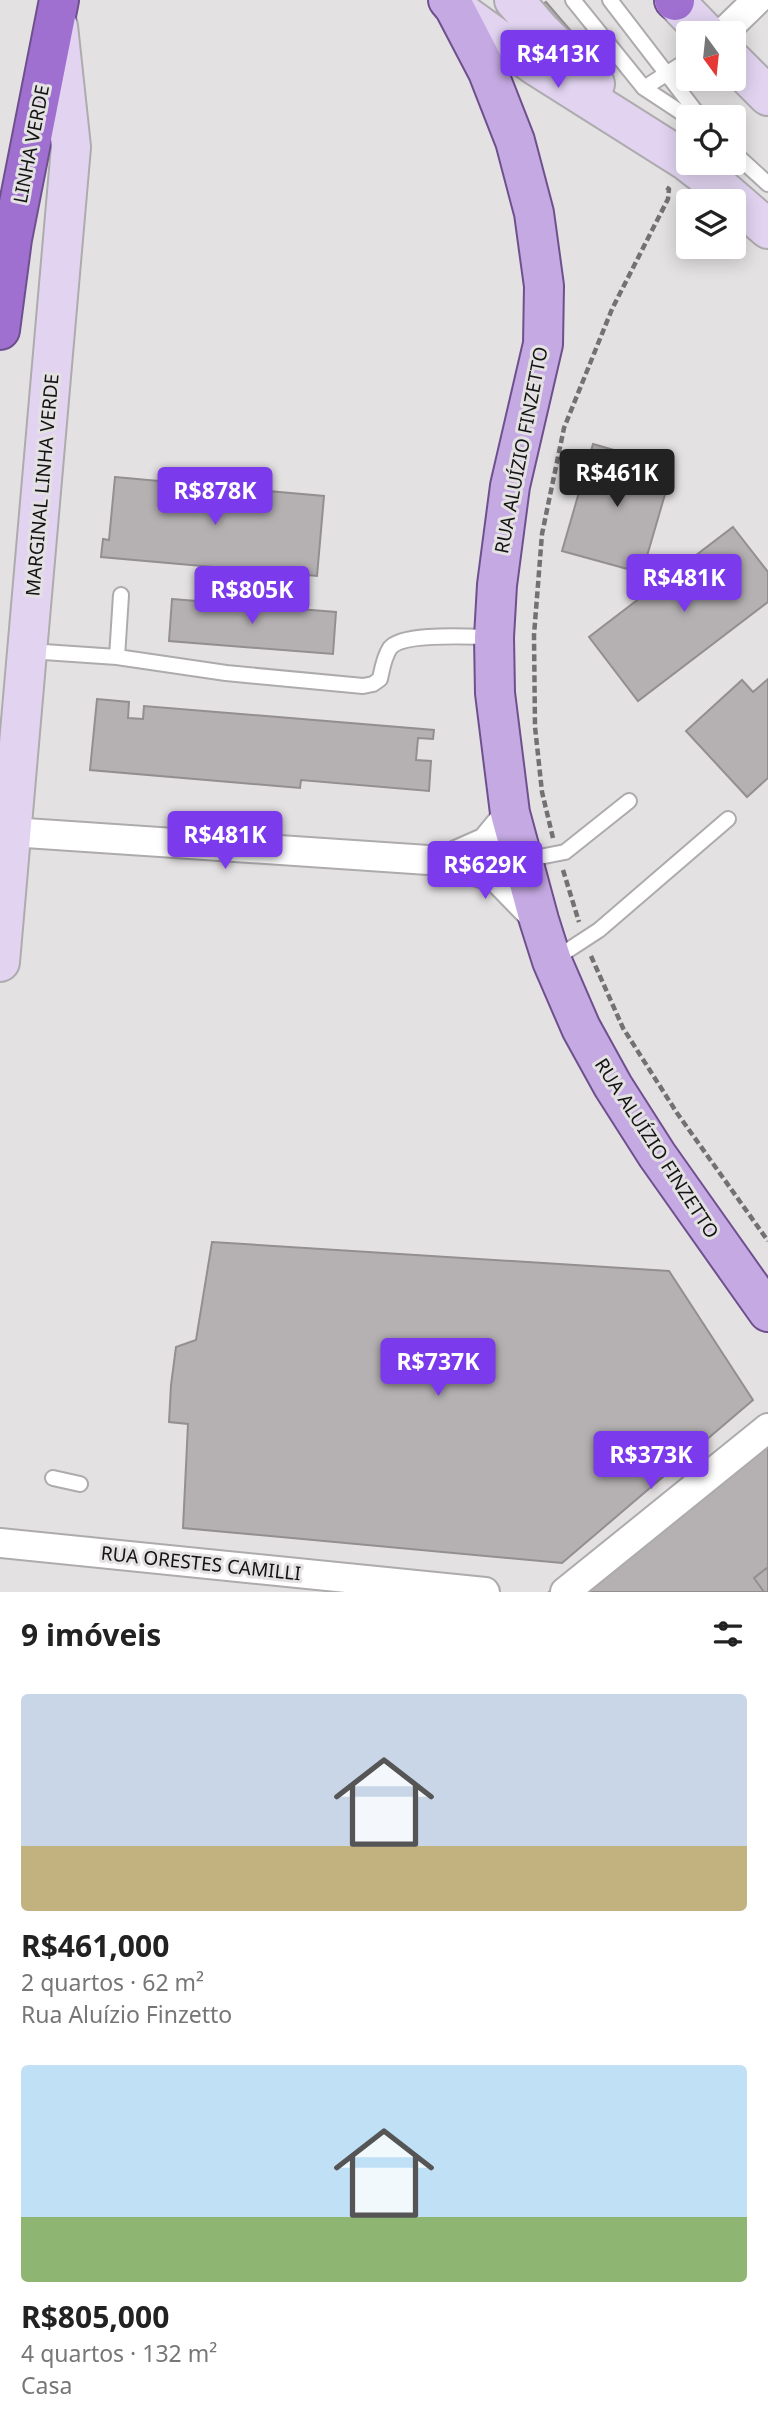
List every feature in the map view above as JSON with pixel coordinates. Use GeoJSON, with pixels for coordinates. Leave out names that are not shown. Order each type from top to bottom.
{"type":"FeatureCollection","features":[{"type":"Feature","properties":{"kind":"highway","name":"LINHA VERDE"},"geometry":{"type":"LineString","coordinates":[[0,330],[12,240],[58,5]]}},
{"type":"Feature","properties":{"kind":"main road"},"geometry":{"type":"LineString","coordinates":[[514,0],[576,67],[650,136],[676,167]]}},
{"type":"Feature","properties":{"kind":"main road"},"geometry":{"type":"LineString","coordinates":[[675,0],[695,21]]}},
{"type":"Feature","properties":{"kind":"main road"},"geometry":{"type":"LineString","coordinates":[[451,3],[536,66],[650,136]]}},
{"type":"Feature","properties":{"kind":"main road","name":"RUA ALUÍZIO FINZETTO"},"geometry":{"type":"LineString","coordinates":[[451,3],[488,72],[515,141],[534,213],[544,286],[543,344],[510,486],[497,585],[495,693],[510,813],[540,857],[539,920],[552,961],[582,1028],[613,1086],[657,1155],[768,1312]]}},
{"type":"Feature","properties":{"kind":"main road","name":"MARGINAL LINHA VERDE"},"geometry":{"type":"LineString","coordinates":[[0,962],[71,147],[58,5]]}},
{"type":"Feature","properties":{"kind":"main road"},"geometry":{"type":"LineString","coordinates":[[746,74],[768,96]]}},
{"type":"Feature","properties":{"kind":"main road"},"geometry":{"type":"LineString","coordinates":[[691,175],[724,190],[768,229]]}},
{"type":"Feature","properties":{"kind":"street"},"geometry":{"type":"LineString","coordinates":[[735,21],[757,0]]}},
{"type":"Feature","properties":{"kind":"street"},"geometry":{"type":"LineString","coordinates":[[443,861],[486,842],[510,813]]}},
{"type":"Feature","properties":{"kind":"street"},"geometry":{"type":"LineString","coordinates":[[11,832],[443,861],[497,878],[539,920]]}},
{"type":"Feature","properties":{"kind":"street"},"geometry":{"type":"LineString","coordinates":[[565,1592],[768,1428]]}},
{"type":"Feature","properties":{"kind":"street","name":"RUA ORESTES CAMILLI"},"geometry":{"type":"LineString","coordinates":[[0,1543],[485,1592]]}},
{"type":"Feature","properties":{"kind":"lane"},"geometry":{"type":"LineString","coordinates":[[573,0],[644,89],[676,109]]}},
{"type":"Feature","properties":{"kind":"lane"},"geometry":{"type":"LineString","coordinates":[[610,0],[691,105]]}},
{"type":"Feature","properties":{"kind":"lane"},"geometry":{"type":"LineString","coordinates":[[644,89],[676,68]]}},
{"type":"Feature","properties":{"kind":"lane"},"geometry":{"type":"LineString","coordinates":[[746,164],[768,184]]}},
{"type":"Feature","properties":{"kind":"lane"},"geometry":{"type":"LineString","coordinates":[[117,657],[121,595]]}},
{"type":"Feature","properties":{"kind":"lane"},"geometry":{"type":"LineString","coordinates":[[27,651],[117,657],[226,673],[363,686],[380,679],[384,659],[391,646],[405,639],[494,637]]}},
{"type":"Feature","properties":{"kind":"lane"},"geometry":{"type":"LineString","coordinates":[[540,857],[565,852],[629,801]]}},
{"type":"Feature","properties":{"kind":"lane"},"geometry":{"type":"LineString","coordinates":[[552,961],[584,941],[728,819]]}},
{"type":"Feature","properties":{"kind":"lane"},"geometry":{"type":"LineString","coordinates":[[53,1478],[80,1484]]}},
{"type":"Feature","properties":{"kind":"path"},"geometry":{"type":"LineString","coordinates":[[676,174],[668,199],[612,309],[564,428],[542,534],[534,635],[535,727],[542,792],[540,857],[584,941],[623,1028],[677,1112],[768,1241]]}},
{"type":"Feature","properties":{"kind":"building"},"geometry":{"type":"Polygon","coordinates":[[[546,2],[570,30],[564,35],[541,6],[546,2]]]}},
{"type":"Feature","properties":{"kind":"building"},"geometry":{"type":"Polygon","coordinates":[[[593,444],[673,467],[642,573],[562,551],[593,444]]]}},
{"type":"Feature","properties":{"kind":"building"},"geometry":{"type":"Polygon","coordinates":[[[115,477],[324,496],[317,576],[101,557],[103,539],[109,540],[115,477]]]}},
{"type":"Feature","properties":{"kind":"building"},"geometry":{"type":"Polygon","coordinates":[[[733,527],[768,572],[768,602],[638,701],[589,637],[733,527]]]}},
{"type":"Feature","properties":{"kind":"building"},"geometry":{"type":"Polygon","coordinates":[[[172,599],[336,612],[333,654],[169,641],[172,599]]]}},
{"type":"Feature","properties":{"kind":"building"},"geometry":{"type":"Polygon","coordinates":[[[768,679],[768,778],[747,797],[686,731],[742,680],[753,692],[768,679]]]}},
{"type":"Feature","properties":{"kind":"building"},"geometry":{"type":"Polygon","coordinates":[[[97,699],[129,702],[128,718],[143,719],[144,706],[434,730],[433,739],[418,738],[416,760],[431,761],[429,791],[301,780],[300,788],[90,770],[97,699]]]}},
{"type":"Feature","properties":{"kind":"building"},"geometry":{"type":"Polygon","coordinates":[[[212,1242],[669,1271],[753,1400],[562,1563],[183,1528],[188,1424],[169,1422],[171,1385],[176,1347],[196,1340],[212,1242]]]}},
{"type":"Feature","properties":{"kind":"building"},"geometry":{"type":"Polygon","coordinates":[[[768,1420],[768,1592],[549,1592],[768,1420]]]}},
{"type":"Feature","properties":{"kind":"building"},"geometry":{"type":"Polygon","coordinates":[[[768,1567],[768,1592],[764,1592],[754,1578],[768,1567]]]}}]}
